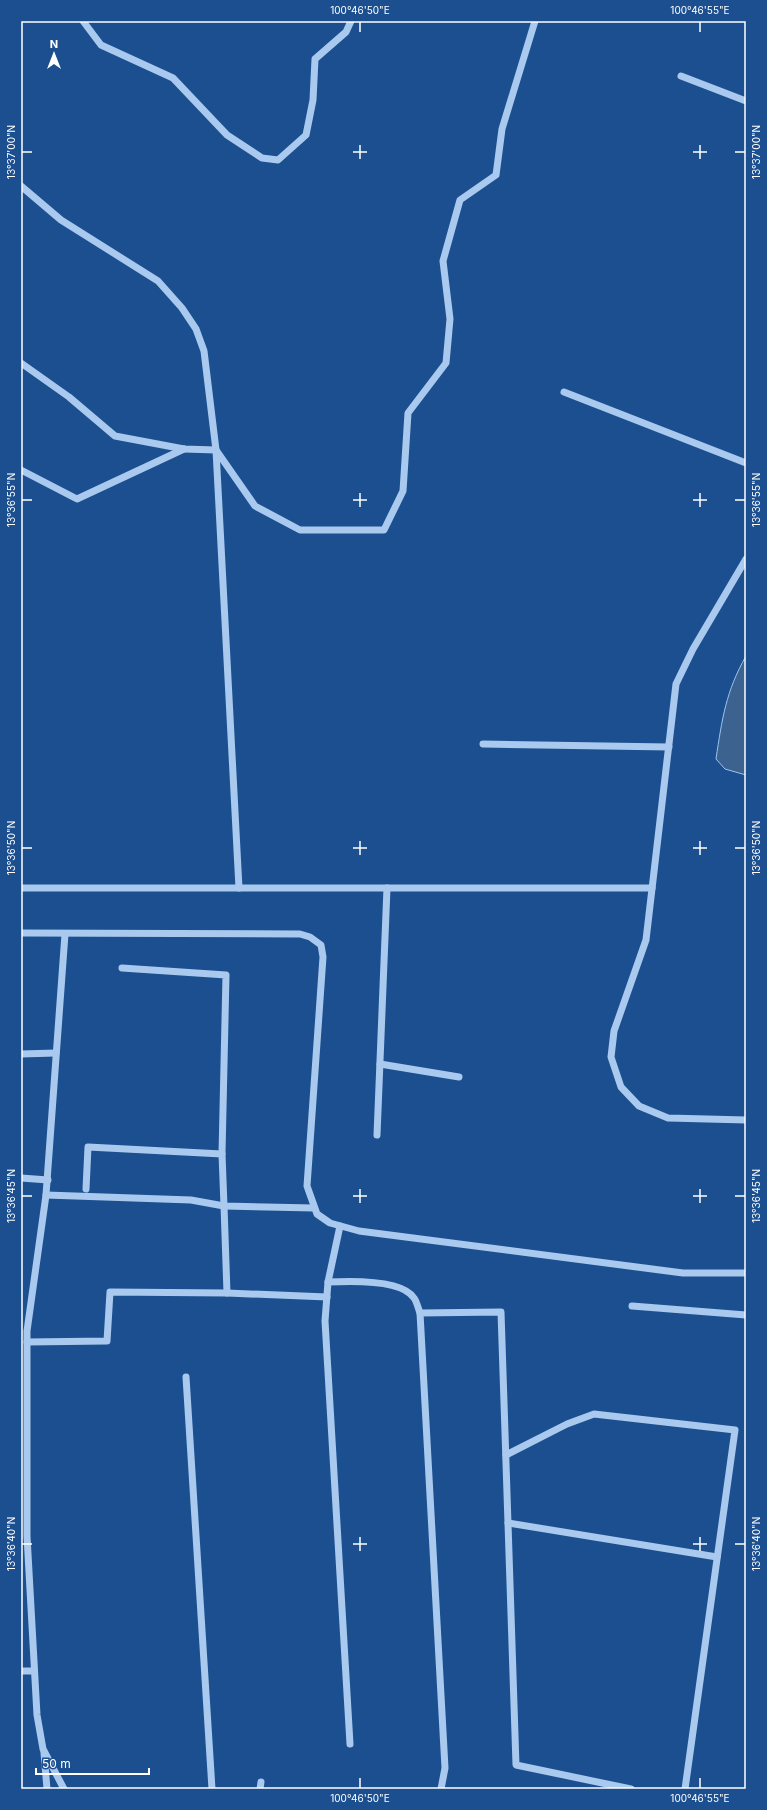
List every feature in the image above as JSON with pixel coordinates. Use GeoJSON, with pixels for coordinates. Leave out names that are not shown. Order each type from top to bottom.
{"type":"FeatureCollection","features":[{"type":"Feature","properties":{"kind":"street"},"geometry":{"type":"LineString","coordinates":[[83,21],[101,45],[173,78],[227,135],[262,158],[278,160],[306,135],[313,100],[315,59],[346,32],[351,21]]}},
{"type":"Feature","properties":{"kind":"street"},"geometry":{"type":"LineString","coordinates":[[216,450],[256,506],[300,530],[384,530],[403,491],[408,413],[446,363],[450,319],[443,260],[460,200],[496,175],[502,129],[534,21]]}},
{"type":"Feature","properties":{"kind":"street"},"geometry":{"type":"LineString","coordinates":[[681,76],[746,101]]}},
{"type":"Feature","properties":{"kind":"street"},"geometry":{"type":"LineString","coordinates":[[21,186],[61,220],[158,281],[182,308],[196,329],[204,351],[216,450],[239,888]]}},
{"type":"Feature","properties":{"kind":"street"},"geometry":{"type":"LineString","coordinates":[[21,363],[69,397],[115,436],[184,449],[216,450]]}},
{"type":"Feature","properties":{"kind":"street"},"geometry":{"type":"LineString","coordinates":[[564,392],[746,463]]}},
{"type":"Feature","properties":{"kind":"street"},"geometry":{"type":"LineString","coordinates":[[21,470],[77,499],[184,449]]}},
{"type":"Feature","properties":{"kind":"street"},"geometry":{"type":"LineString","coordinates":[[746,559],[693,649],[676,684],[646,940],[614,1031],[611,1057],[621,1087],[638,1106],[668,1118],[746,1120]]}},
{"type":"Feature","properties":{"kind":"street"},"geometry":{"type":"LineString","coordinates":[[483,744],[669,747]]}},
{"type":"Feature","properties":{"kind":"street"},"geometry":{"type":"LineString","coordinates":[[21,888],[652,888]]}},
{"type":"Feature","properties":{"kind":"street"},"geometry":{"type":"LineString","coordinates":[[377,1135],[387,888]]}},
{"type":"Feature","properties":{"kind":"street"},"geometry":{"type":"LineString","coordinates":[[21,933],[300,934],[310,937],[321,945],[323,957],[307,1186],[317,1214],[330,1223],[359,1231],[683,1274],[746,1274]]}},
{"type":"Feature","properties":{"kind":"street"},"geometry":{"type":"LineString","coordinates":[[47,1789],[43,1749],[36,1715],[24,1500],[24,1429],[27,1342],[24,1331],[48,1180],[65,934]]}},
{"type":"Feature","properties":{"kind":"street"},"geometry":{"type":"LineString","coordinates":[[122,968],[226,976],[222,1154],[227,1293]]}},
{"type":"Feature","properties":{"kind":"street"},"geometry":{"type":"LineString","coordinates":[[21,1054],[56,1053]]}},
{"type":"Feature","properties":{"kind":"street"},"geometry":{"type":"LineString","coordinates":[[380,1064],[458,1077]]}},
{"type":"Feature","properties":{"kind":"street"},"geometry":{"type":"LineString","coordinates":[[86,1189],[88,1147],[222,1154]]}},
{"type":"Feature","properties":{"kind":"street"},"geometry":{"type":"LineString","coordinates":[[21,1178],[48,1180]]}},
{"type":"Feature","properties":{"kind":"street"},"geometry":{"type":"LineString","coordinates":[[46,1195],[191,1200],[224,1206],[314,1208]]}},
{"type":"Feature","properties":{"kind":"street"},"geometry":{"type":"LineString","coordinates":[[340,1226],[328,1282],[325,1321],[350,1744]]}},
{"type":"Feature","properties":{"kind":"street"},"geometry":{"type":"LineString","coordinates":[[328,1282],[367,1281],[396,1287],[413,1297],[420,1312],[445,1768],[441,1789]]}},
{"type":"Feature","properties":{"kind":"street"},"geometry":{"type":"LineString","coordinates":[[27,1342],[107,1341],[110,1292],[227,1293],[327,1297]]}},
{"type":"Feature","properties":{"kind":"street"},"geometry":{"type":"LineString","coordinates":[[632,1306],[746,1315]]}},
{"type":"Feature","properties":{"kind":"street"},"geometry":{"type":"LineString","coordinates":[[420,1312],[501,1312],[516,1765],[631,1789]]}},
{"type":"Feature","properties":{"kind":"street"},"geometry":{"type":"LineString","coordinates":[[186,1377],[212,1789]]}},
{"type":"Feature","properties":{"kind":"street"},"geometry":{"type":"LineString","coordinates":[[506,1454],[567,1424],[594,1414],[735,1430],[685,1789]]}},
{"type":"Feature","properties":{"kind":"street"},"geometry":{"type":"LineString","coordinates":[[508,1523],[717,1557]]}},
{"type":"Feature","properties":{"kind":"street"},"geometry":{"type":"LineString","coordinates":[[21,1671],[34,1671]]}},
{"type":"Feature","properties":{"kind":"street"},"geometry":{"type":"LineString","coordinates":[[43,1749],[64,1789]]}},
{"type":"Feature","properties":{"kind":"water"},"geometry":{"type":"Polygon","coordinates":[[[746,656],[746,775],[725,769],[716,759],[729,693],[746,656]]]}}]}
